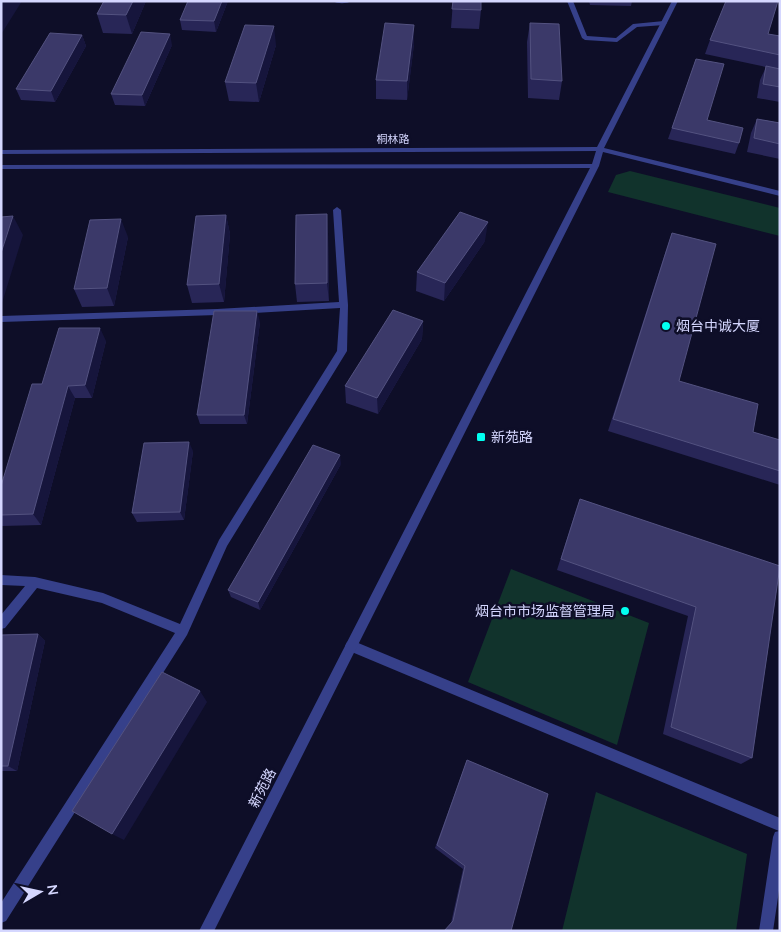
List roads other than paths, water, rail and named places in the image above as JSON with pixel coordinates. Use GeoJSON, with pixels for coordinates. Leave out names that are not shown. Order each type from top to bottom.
{"type":"FeatureCollection","features":[{"type":"Feature","properties":{"kind":"street"},"geometry":{"type":"LineString","coordinates":[[336,1],[348,1]]}},
{"type":"Feature","properties":{"kind":"street"},"geometry":{"type":"LineString","coordinates":[[570,1],[585,38],[617,40],[635,25],[664,23]]}},
{"type":"Feature","properties":{"kind":"street","name":"新苑路"},"geometry":{"type":"LineString","coordinates":[[206,931],[595,166],[600,149],[675,1]]}},
{"type":"Feature","properties":{"kind":"street","name":"桐林路"},"geometry":{"type":"LineString","coordinates":[[1,152],[600,149],[780,194]]}},
{"type":"Feature","properties":{"kind":"street","name":"桐林路"},"geometry":{"type":"LineString","coordinates":[[1,167],[595,166]]}},
{"type":"Feature","properties":{"kind":"street"},"geometry":{"type":"LineString","coordinates":[[1,916],[183,631],[223,543],[342,351],[344,305],[337,210]]}},
{"type":"Feature","properties":{"kind":"street"},"geometry":{"type":"LineString","coordinates":[[1,319],[217,312],[344,305]]}},
{"type":"Feature","properties":{"kind":"street"},"geometry":{"type":"LineString","coordinates":[[1,580],[35,582],[103,598],[183,631]]}},
{"type":"Feature","properties":{"kind":"street"},"geometry":{"type":"LineString","coordinates":[[1,624],[35,582]]}},
{"type":"Feature","properties":{"kind":"street"},"geometry":{"type":"LineString","coordinates":[[351,646],[780,825]]}},
{"type":"Feature","properties":{"kind":"street"},"geometry":{"type":"LineString","coordinates":[[766,931],[780,837]]}},
{"type":"Feature","properties":{"kind":"place","name":"烟台中诚大厦"},"geometry":{"type":"Point","coordinates":[666,326]}},
{"type":"Feature","properties":{"kind":"place","name":"新苑路"},"geometry":{"type":"Point","coordinates":[481,437]}},
{"type":"Feature","properties":{"kind":"place","name":"烟台市市场监督管理局"},"geometry":{"type":"Point","coordinates":[625,611]}}]}
